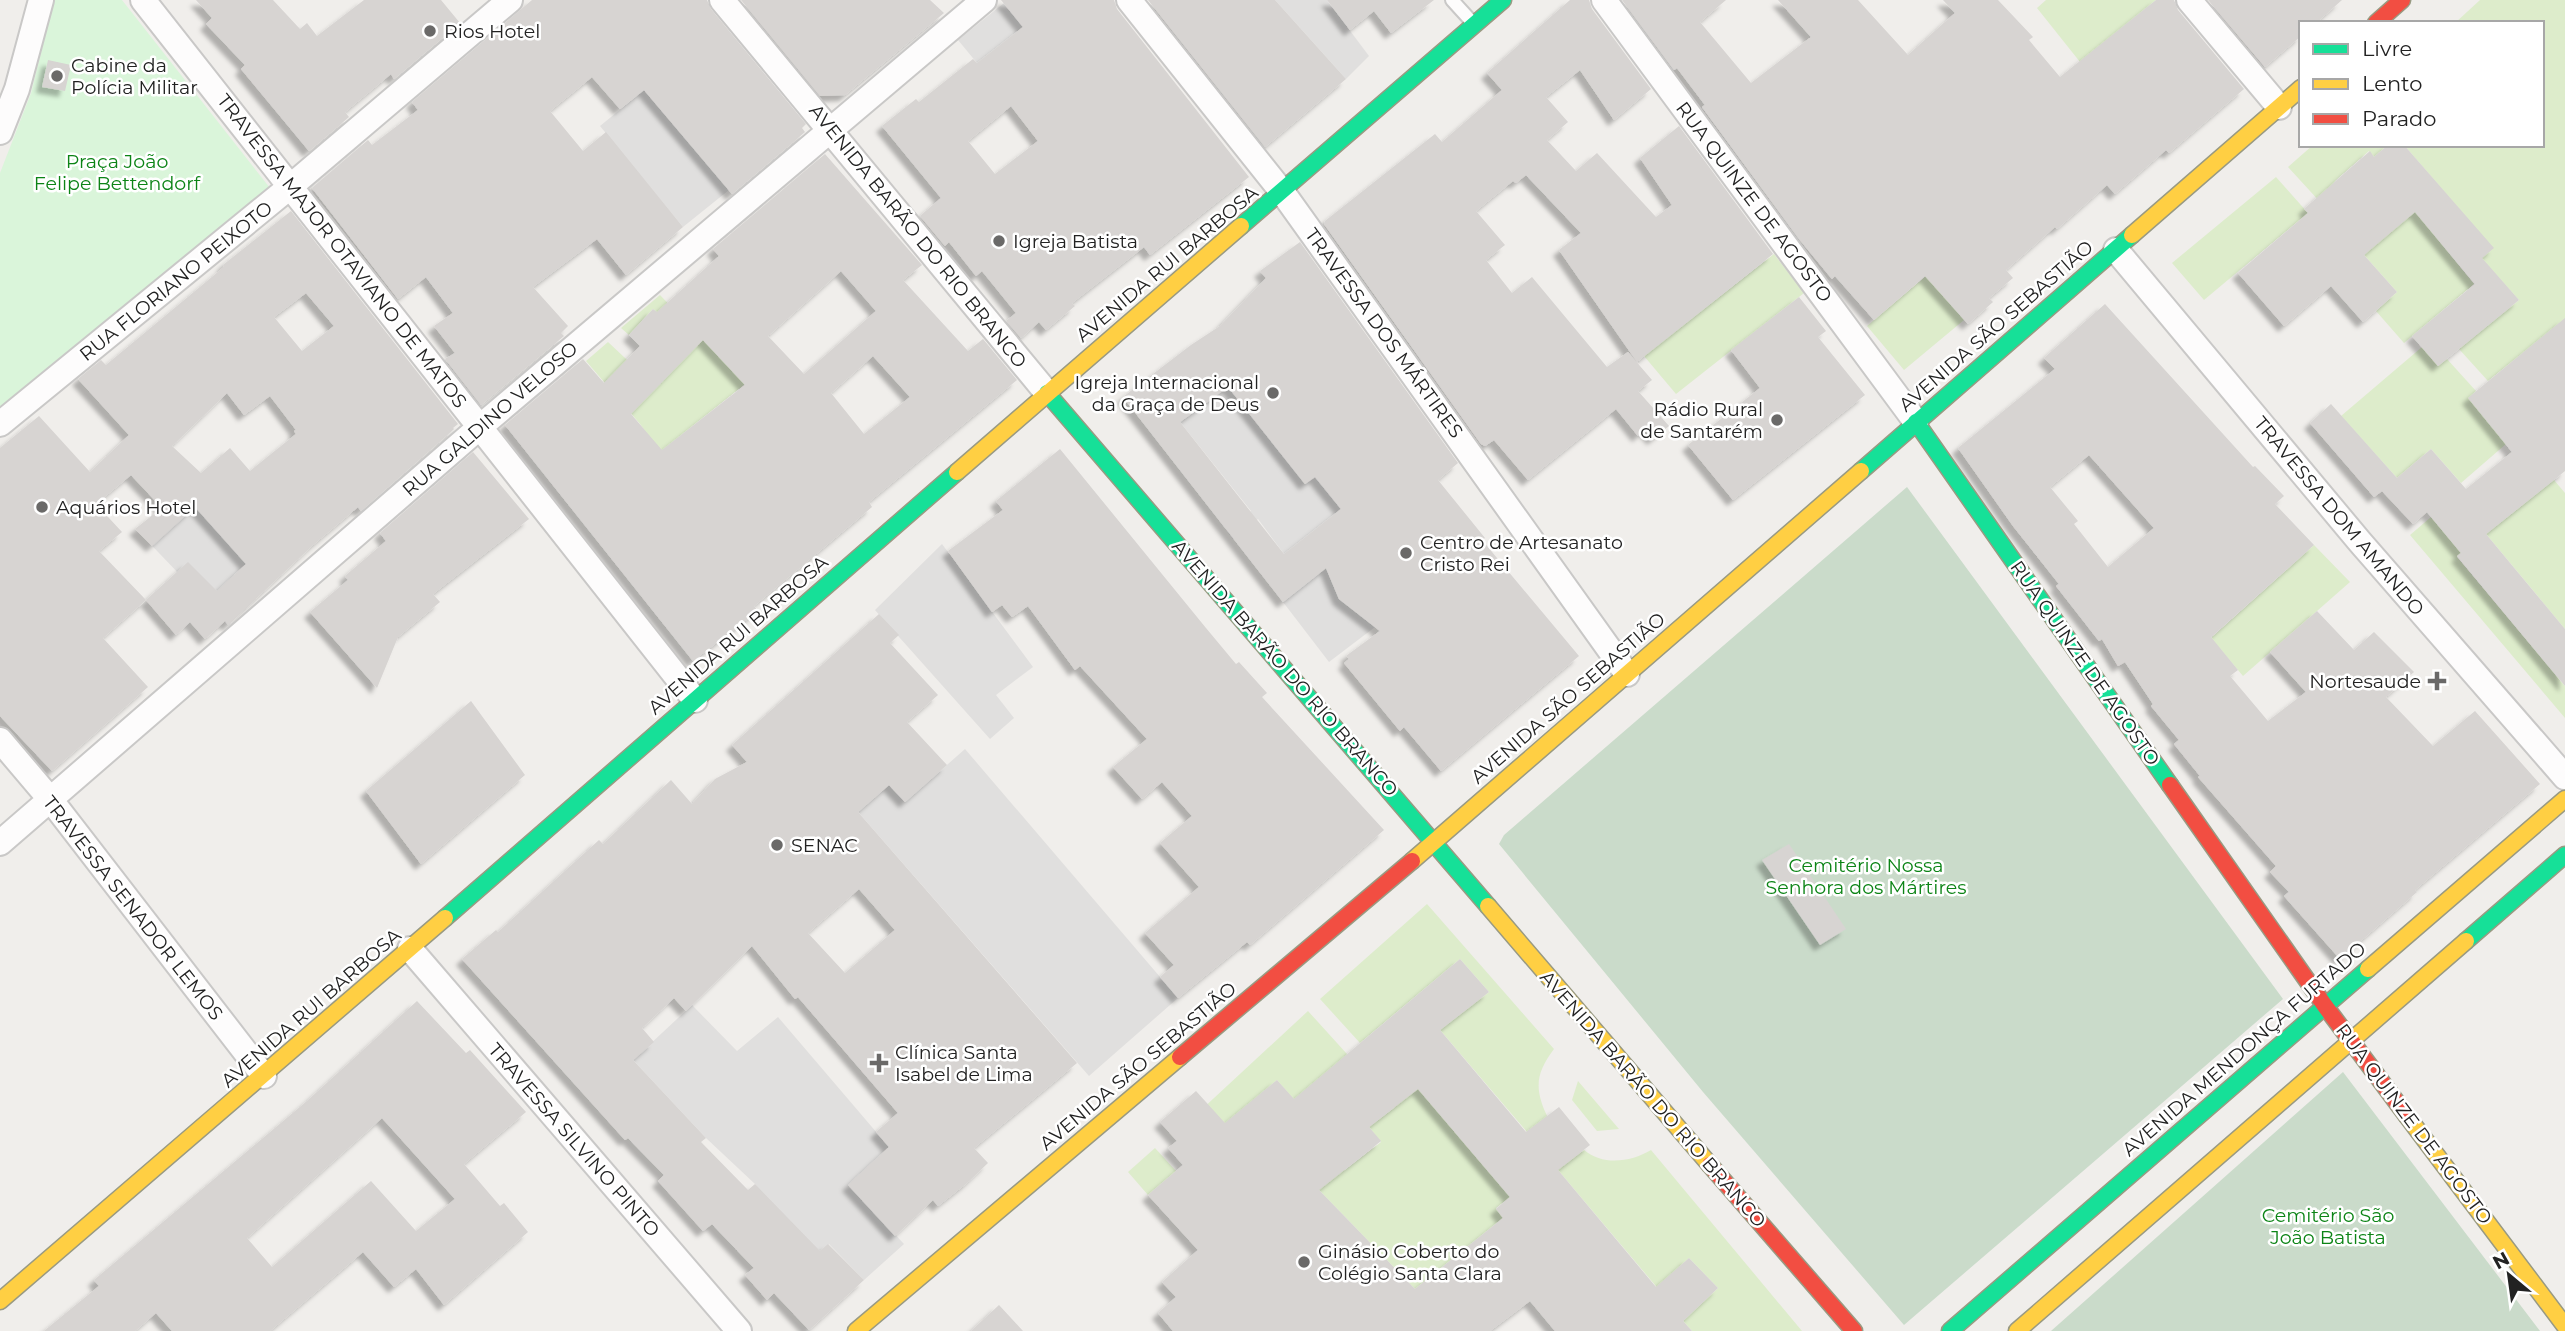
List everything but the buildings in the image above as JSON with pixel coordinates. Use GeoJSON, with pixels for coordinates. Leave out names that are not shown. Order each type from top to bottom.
{"type":"FeatureCollection","features":[{"type":"Feature","properties":{"kind":"main road","name":"AVENIDA RUI BARBOSA"},"geometry":{"type":"LineString","coordinates":[[0,1301],[264,1076],[1047,393],[1503,0]]}},
{"type":"Feature","properties":{"kind":"main road"},"geometry":{"type":"LineString","coordinates":[[2378,21],[2402,0]]}},
{"type":"Feature","properties":{"kind":"main road","name":"AVENIDA SÃO SEBASTIÃO"},"geometry":{"type":"LineString","coordinates":[[856,1331],[1435,842],[2299,90]]}},
{"type":"Feature","properties":{"kind":"main road","name":"AVENIDA BARÃO DO RIO BRANCO"},"geometry":{"type":"LineString","coordinates":[[1047,393],[1435,842],[1597,1036],[1854,1331]]}},
{"type":"Feature","properties":{"kind":"main road","name":"RUA QUINZE DE AGOSTO"},"geometry":{"type":"LineString","coordinates":[[1916,422],[2325,1006],[2565,1326]]}},
{"type":"Feature","properties":{"kind":"main road","name":"AVENIDA MENDONÇA FURTADO"},"geometry":{"type":"LineString","coordinates":[[1951,1331],[2565,799]]}},
{"type":"Feature","properties":{"kind":"main road"},"geometry":{"type":"LineString","coordinates":[[2017,1331],[2565,855]]}},
{"type":"Feature","properties":{"kind":"street"},"geometry":{"type":"LineString","coordinates":[[0,132],[17,89],[41,0]]}},
{"type":"Feature","properties":{"kind":"street","name":"TRAVESSA MAJOR OTAVIANO DE MATOS"},"geometry":{"type":"LineString","coordinates":[[143,0],[695,700]]}},
{"type":"Feature","properties":{"kind":"street","name":"RUA FLORIANO PEIXOTO"},"geometry":{"type":"LineString","coordinates":[[0,424],[291,186],[510,0]]}},
{"type":"Feature","properties":{"kind":"street","name":"AVENIDA BARÃO DO RIO BRANCO"},"geometry":{"type":"LineString","coordinates":[[722,0],[1047,393]]}},
{"type":"Feature","properties":{"kind":"street","name":"RUA GALDINO VELOSO"},"geometry":{"type":"LineString","coordinates":[[0,843],[481,426],[984,0]]}},
{"type":"Feature","properties":{"kind":"street","name":"TRAVESSA DOS MÁRTIRES"},"geometry":{"type":"LineString","coordinates":[[1129,0],[1283,192],[1628,674]]}},
{"type":"Feature","properties":{"kind":"street","name":"RUA QUINZE DE AGOSTO"},"geometry":{"type":"LineString","coordinates":[[1604,0],[1916,422]]}},
{"type":"Feature","properties":{"kind":"street"},"geometry":{"type":"LineString","coordinates":[[2189,0],[2278,107]]}},
{"type":"Feature","properties":{"kind":"street","name":"TRAVESSA DOM AMANDO"},"geometry":{"type":"LineString","coordinates":[[2116,250],[2360,542],[2565,777]]}},
{"type":"Feature","properties":{"kind":"street","name":"TRAVESSA SENADOR LEMOS"},"geometry":{"type":"LineString","coordinates":[[0,740],[50,799],[264,1076]]}},
{"type":"Feature","properties":{"kind":"street","name":"TRAVESSA SILVINO PINTO"},"geometry":{"type":"LineString","coordinates":[[410,949],[739,1331]]}},
{"type":"Feature","properties":{"kind":"lane"},"geometry":{"type":"LineString","coordinates":[[1452,0],[1474,25]]}},
{"type":"Feature","properties":{"kind":"green space","name":"Praça João Felipe Bettendorf"},"geometry":{"type":"Polygon","coordinates":[[[54,0],[122,0],[270,188],[0,412],[0,173],[31,93],[54,0]]]}},
{"type":"Feature","properties":{"kind":"green space"},"geometry":{"type":"Polygon","coordinates":[[[2046,0],[2156,0],[2080,62],[2037,8],[2046,0]]]}},
{"type":"Feature","properties":{"kind":"green space"},"geometry":{"type":"Polygon","coordinates":[[[2480,0],[2565,0],[2565,319],[2488,381],[2459,349],[2519,300],[2481,258],[2493,248],[2406,147],[2544,147],[2544,21],[2457,21],[2480,0]]]}},
{"type":"Feature","properties":{"kind":"green space"},"geometry":{"type":"Polygon","coordinates":[[[2311,147],[2386,147],[2374,157],[2369,151],[2336,180],[2321,203],[2288,167],[2311,147]]]}},
{"type":"Feature","properties":{"kind":"green space"},"geometry":{"type":"Polygon","coordinates":[[[2276,177],[2308,213],[2204,300],[2172,263],[2276,177]]]}},
{"type":"Feature","properties":{"kind":"green space"},"geometry":{"type":"Polygon","coordinates":[[[2409,204],[2474,284],[2404,343],[2376,311],[2397,292],[2364,255],[2409,204]]]}},
{"type":"Feature","properties":{"kind":"green space"},"geometry":{"type":"Polygon","coordinates":[[[1774,254],[1804,293],[1676,394],[1644,356],[1774,254]]]}},
{"type":"Feature","properties":{"kind":"green space"},"geometry":{"type":"Polygon","coordinates":[[[1926,276],[1964,320],[1904,370],[1867,326],[1926,276]]]}},
{"type":"Feature","properties":{"kind":"green space"},"geometry":{"type":"Polygon","coordinates":[[[660,295],[745,384],[660,452],[640,424],[586,361],[608,342],[656,387],[694,348],[653,309],[629,335],[621,328],[660,295]]]}},
{"type":"Feature","properties":{"kind":"green space"},"geometry":{"type":"Polygon","coordinates":[[[2422,347],[2438,366],[2447,359],[2476,391],[2469,398],[2506,444],[2461,483],[2431,449],[2397,478],[2341,416],[2422,347]]]}},
{"type":"Feature","properties":{"kind":"green space"},"geometry":{"type":"Polygon","coordinates":[[[2554,480],[2565,493],[2565,629],[2486,534],[2554,480]]]}},
{"type":"Feature","properties":{"kind":"green space","name":"Cemitério Nossa Senhora dos Mártires"},"geometry":{"type":"Polygon","coordinates":[[[1907,487],[2283,999],[1904,1325],[1703,1092],[1499,844],[1504,835],[1907,487]]]}},
{"type":"Feature","properties":{"kind":"green space"},"geometry":{"type":"Polygon","coordinates":[[[2431,517],[2461,553],[2457,557],[2565,686],[2565,718],[2410,535],[2431,517]]]}},
{"type":"Feature","properties":{"kind":"green space"},"geometry":{"type":"Polygon","coordinates":[[[2314,545],[2350,582],[2243,676],[2211,638],[2314,545]]]}},
{"type":"Feature","properties":{"kind":"green space"},"geometry":{"type":"Polygon","coordinates":[[[1427,904],[1554,1049],[1540,1073],[1540,1097],[1547,1116],[1539,1146],[1440,1030],[1489,992],[1460,959],[1360,1043],[1320,999],[1427,904]]]}},
{"type":"Feature","properties":{"kind":"green space"},"geometry":{"type":"Polygon","coordinates":[[[1308,1011],[1347,1054],[1329,1140],[1277,1080],[1234,1117],[1286,1176],[1200,1111],[1308,1011]]]}},
{"type":"Feature","properties":{"kind":"green space","name":"Cemitério São João Batista"},"geometry":{"type":"Polygon","coordinates":[[[2343,1072],[2540,1331],[2051,1331],[2343,1072]]]}},
{"type":"Feature","properties":{"kind":"green space"},"geometry":{"type":"Polygon","coordinates":[[[1409,1078],[1510,1197],[1496,1208],[1503,1218],[1415,1289],[1316,1187],[1341,1167],[1345,1170],[1381,1142],[1369,1127],[1394,1108],[1409,1078]]]}},
{"type":"Feature","properties":{"kind":"green space"},"geometry":{"type":"Polygon","coordinates":[[[1578,1081],[1619,1129],[1597,1131],[1572,1100],[1578,1081]]]}},
{"type":"Feature","properties":{"kind":"green space"},"geometry":{"type":"Polygon","coordinates":[[[1155,1148],[1176,1171],[1148,1195],[1128,1172],[1155,1148]]]}},
{"type":"Feature","properties":{"kind":"green space"},"geometry":{"type":"Polygon","coordinates":[[[1584,1150],[1600,1158],[1617,1160],[1635,1157],[1651,1150],[1802,1331],[1692,1331],[1683,1321],[1718,1288],[1689,1258],[1679,1267],[1671,1304],[1547,1157],[1552,1152],[1564,1165],[1584,1150]]]}},
{"type":"Feature","properties":{"kind":"shaded area"},"geometry":{"type":"Polygon","coordinates":[[[1275,0],[1327,0],[1369,56],[1346,79],[1275,0]]]}},
{"type":"Feature","properties":{"kind":"shaded area"},"geometry":{"type":"Polygon","coordinates":[[[1004,3],[1023,27],[977,63],[958,40],[1004,3]]]}},
{"type":"Feature","properties":{"kind":"shaded area"},"geometry":{"type":"Polygon","coordinates":[[[644,90],[729,190],[683,227],[600,126],[644,90]]]}},
{"type":"Feature","properties":{"kind":"shaded area"},"geometry":{"type":"Polygon","coordinates":[[[1223,379],[1305,484],[1353,447],[1330,495],[1341,509],[1284,554],[1258,519],[1233,539],[1226,530],[1251,511],[1180,422],[1209,401],[1223,379]]]}},
{"type":"Feature","properties":{"kind":"shaded area"},"geometry":{"type":"Polygon","coordinates":[[[192,483],[257,555],[234,575],[256,599],[228,625],[136,529],[192,483]]]}},
{"type":"Feature","properties":{"kind":"shaded area"},"geometry":{"type":"Polygon","coordinates":[[[942,544],[1033,667],[996,695],[1014,718],[990,739],[875,610],[942,544]]]}},
{"type":"Feature","properties":{"kind":"shaded area"},"geometry":{"type":"Polygon","coordinates":[[[1326,568],[1339,599],[1375,627],[1329,662],[1283,602],[1326,568]]]}},
{"type":"Feature","properties":{"kind":"shaded area"},"geometry":{"type":"Polygon","coordinates":[[[965,749],[1178,998],[1089,1076],[858,812],[889,785],[905,802],[965,749]]]}},
{"type":"Feature","properties":{"kind":"shaded area"},"geometry":{"type":"Polygon","coordinates":[[[692,1005],[737,1051],[778,1017],[889,1147],[849,1185],[904,1244],[864,1280],[829,1244],[809,1261],[755,1184],[706,1138],[633,1060],[692,1005]]]}},
{"type":"Feature","properties":{"kind":"traffic: fast"},"geometry":{"type":"LineString","coordinates":[[1241,226],[1503,0]]}},
{"type":"Feature","properties":{"kind":"traffic: fast"},"geometry":{"type":"LineString","coordinates":[[1861,471],[2132,235]]}},
{"type":"Feature","properties":{"kind":"traffic: fast"},"geometry":{"type":"LineString","coordinates":[[1047,393],[1488,906]]}},
{"type":"Feature","properties":{"kind":"traffic: fast"},"geometry":{"type":"LineString","coordinates":[[1916,422],[2170,785]]}},
{"type":"Feature","properties":{"kind":"traffic: fast"},"geometry":{"type":"LineString","coordinates":[[445,918],[957,472]]}},
{"type":"Feature","properties":{"kind":"traffic: fast"},"geometry":{"type":"LineString","coordinates":[[2466,941],[2565,855]]}},
{"type":"Feature","properties":{"kind":"traffic: fast"},"geometry":{"type":"LineString","coordinates":[[1950,1331],[2368,969]]}},
{"type":"Feature","properties":{"kind":"traffic: slow"},"geometry":{"type":"LineString","coordinates":[[2132,235],[2299,90]]}},
{"type":"Feature","properties":{"kind":"traffic: slow"},"geometry":{"type":"LineString","coordinates":[[957,472],[1241,226]]}},
{"type":"Feature","properties":{"kind":"traffic: slow"},"geometry":{"type":"LineString","coordinates":[[1412,861],[1861,471]]}},
{"type":"Feature","properties":{"kind":"traffic: slow"},"geometry":{"type":"LineString","coordinates":[[2368,969],[2565,799]]}},
{"type":"Feature","properties":{"kind":"traffic: slow"},"geometry":{"type":"LineString","coordinates":[[1488,906],[1710,1165]]}},
{"type":"Feature","properties":{"kind":"traffic: slow"},"geometry":{"type":"LineString","coordinates":[[0,1301],[445,918]]}},
{"type":"Feature","properties":{"kind":"traffic: slow"},"geometry":{"type":"LineString","coordinates":[[2017,1331],[2466,941]]}},
{"type":"Feature","properties":{"kind":"traffic: slow"},"geometry":{"type":"LineString","coordinates":[[856,1331],[1180,1057]]}},
{"type":"Feature","properties":{"kind":"traffic: slow"},"geometry":{"type":"LineString","coordinates":[[2407,1116],[2565,1326]]}},
{"type":"Feature","properties":{"kind":"traffic: jam"},"geometry":{"type":"LineString","coordinates":[[2378,21],[2402,0]]}},
{"type":"Feature","properties":{"kind":"traffic: jam"},"geometry":{"type":"LineString","coordinates":[[2170,785],[2325,1006],[2407,1116]]}},
{"type":"Feature","properties":{"kind":"traffic: jam"},"geometry":{"type":"LineString","coordinates":[[1180,1057],[1412,861]]}},
{"type":"Feature","properties":{"kind":"traffic: jam"},"geometry":{"type":"LineString","coordinates":[[1710,1165],[1854,1331]]}},
{"type":"Feature","properties":{"kind":"place","name":"Rios Hotel"},"geometry":{"type":"Point","coordinates":[430,31]}},
{"type":"Feature","properties":{"kind":"place","name":"Cabine da Polícia Militar"},"geometry":{"type":"Point","coordinates":[57,76]}},
{"type":"Feature","properties":{"kind":"place","name":"Igreja Batista"},"geometry":{"type":"Point","coordinates":[999,241]}},
{"type":"Feature","properties":{"kind":"place","name":"Igreja Internacional da Graça de Deus"},"geometry":{"type":"Point","coordinates":[1273,393]}},
{"type":"Feature","properties":{"kind":"place","name":"Rádio Rural de Santarém"},"geometry":{"type":"Point","coordinates":[1777,420]}},
{"type":"Feature","properties":{"kind":"place","name":"Aquários Hotel"},"geometry":{"type":"Point","coordinates":[42,507]}},
{"type":"Feature","properties":{"kind":"place","name":"Centro de Artesanato Cristo Rei"},"geometry":{"type":"Point","coordinates":[1406,553]}},
{"type":"Feature","properties":{"kind":"place","name":"Nortesaude"},"geometry":{"type":"Point","coordinates":[2437,681]}},
{"type":"Feature","properties":{"kind":"place","name":"SENAC"},"geometry":{"type":"Point","coordinates":[777,845]}},
{"type":"Feature","properties":{"kind":"place","name":"Clínica Santa Isabel de Lima"},"geometry":{"type":"Point","coordinates":[879,1063]}},
{"type":"Feature","properties":{"kind":"place","name":"Ginásio Coberto do Colégio Santa Clara"},"geometry":{"type":"Point","coordinates":[1304,1262]}}]}
